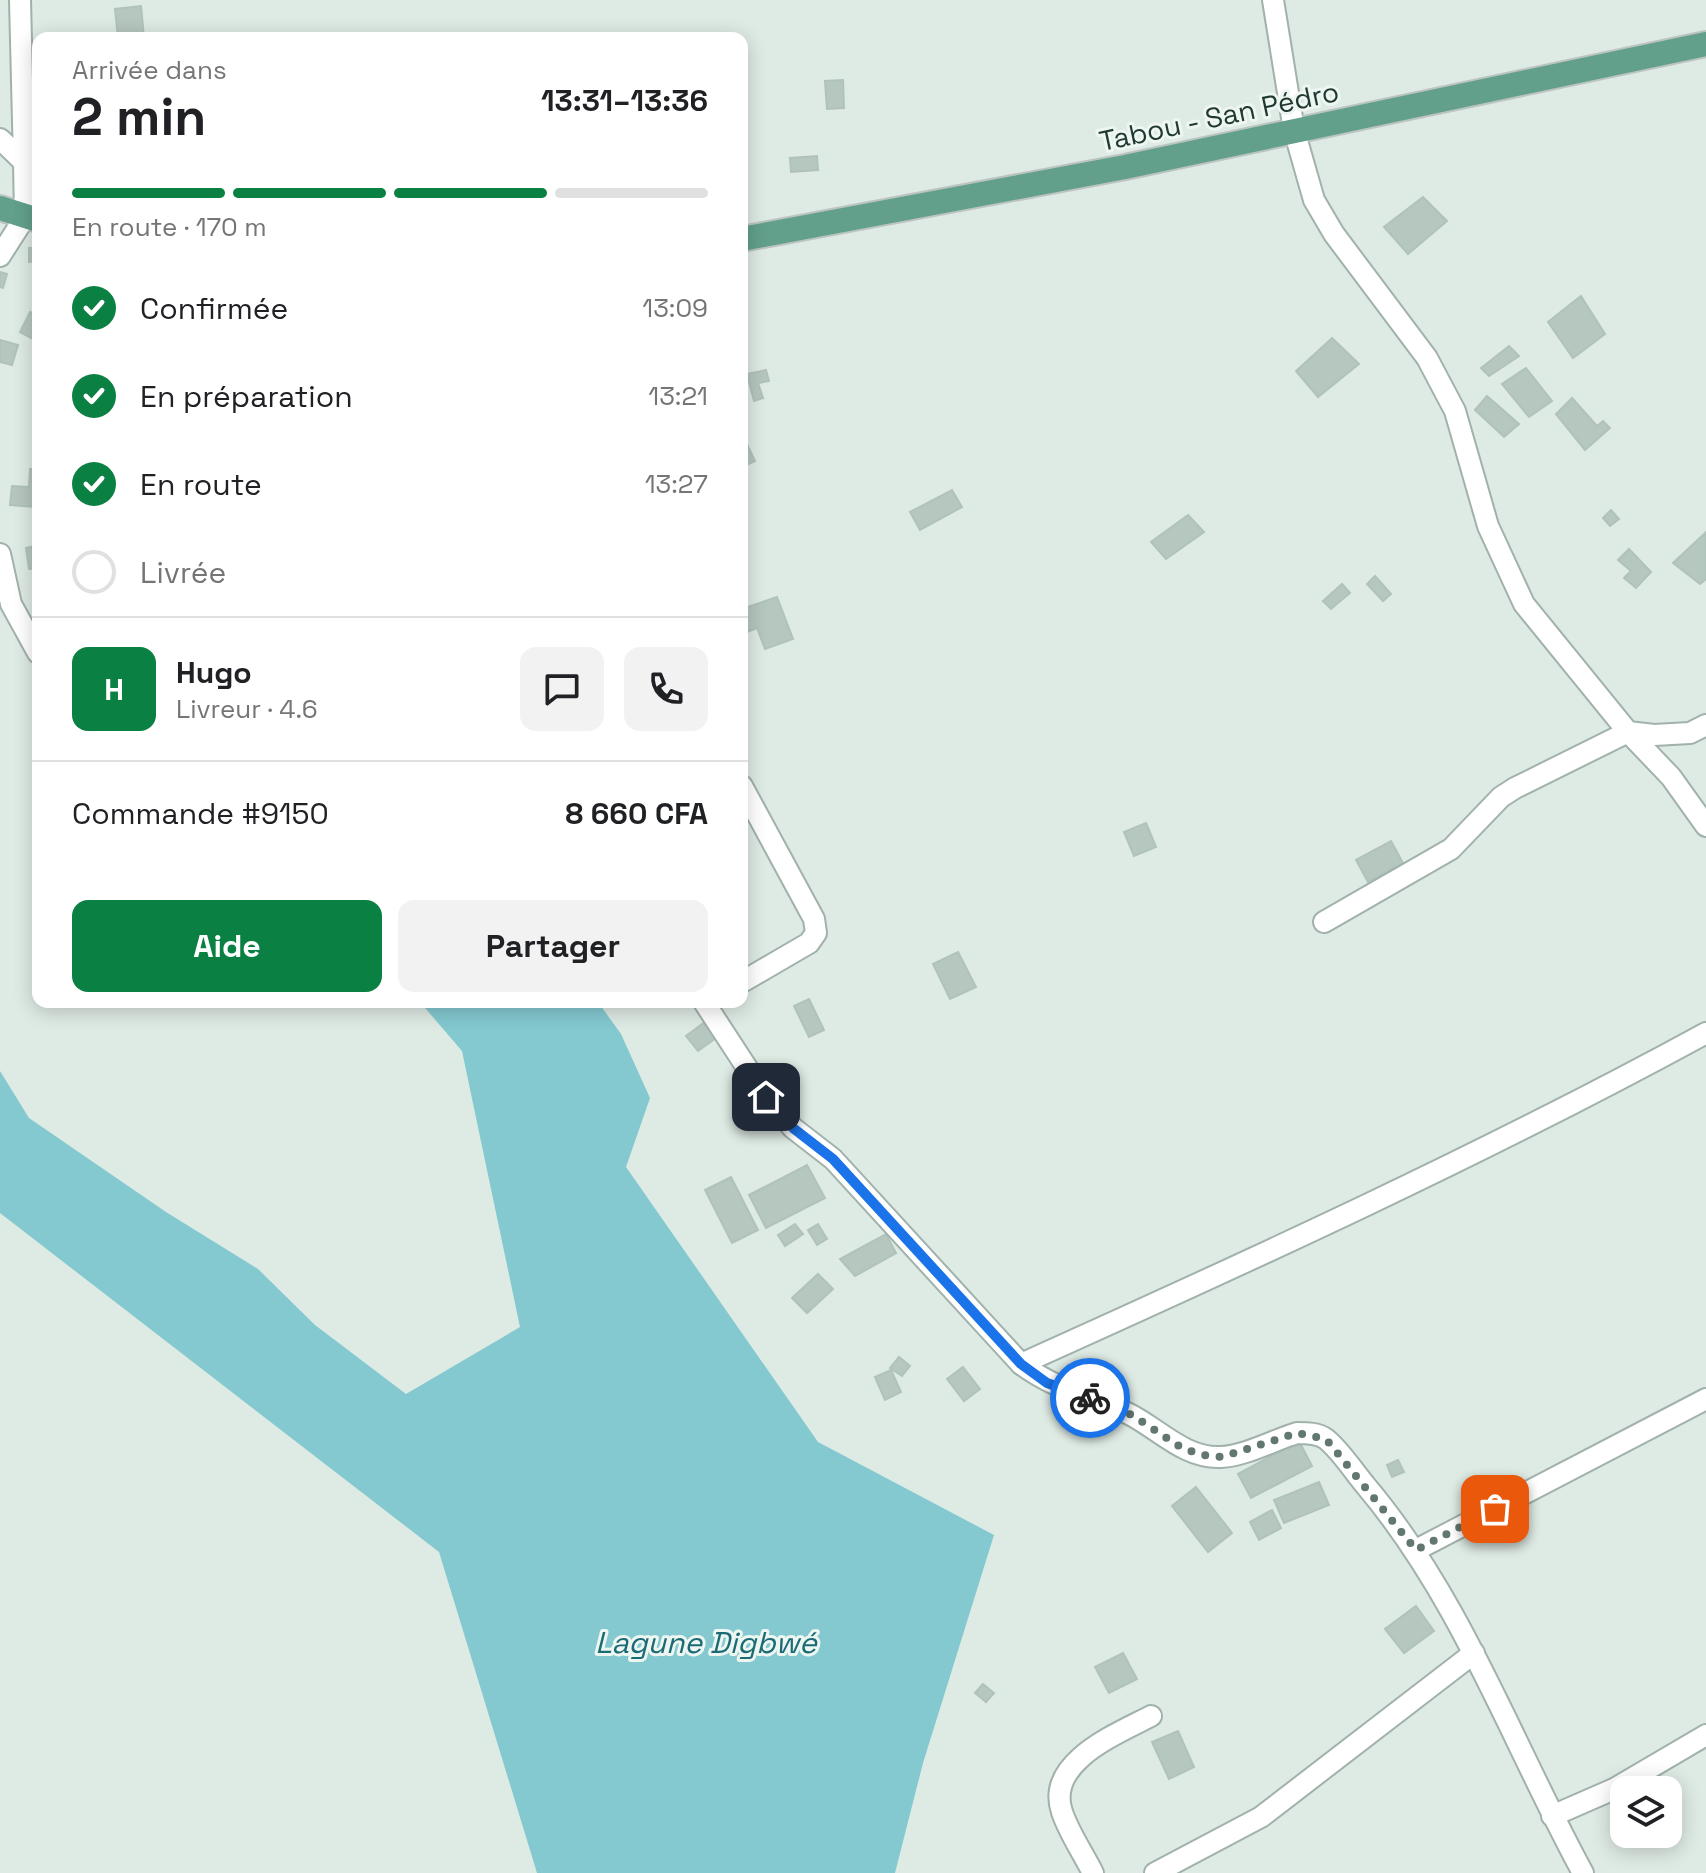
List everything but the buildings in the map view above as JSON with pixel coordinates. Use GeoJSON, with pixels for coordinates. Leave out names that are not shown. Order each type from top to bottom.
{"type":"FeatureCollection","features":[{"type":"Feature","properties":{"kind":"main road","name":"Tabou - San Pédro"},"geometry":{"type":"LineString","coordinates":[[748,238],[1294,130],[1706,44]]}},
{"type":"Feature","properties":{"kind":"main road"},"geometry":{"type":"LineString","coordinates":[[0,208],[32,218]]}},
{"type":"Feature","properties":{"kind":"street"},"geometry":{"type":"LineString","coordinates":[[0,256],[32,218],[24,162],[20,0]]}},
{"type":"Feature","properties":{"kind":"street"},"geometry":{"type":"LineString","coordinates":[[1268,1],[1294,130],[1321,212],[1427,358],[1455,411],[1488,526],[1524,604],[1628,732],[1671,777],[1706,826]]}},
{"type":"Feature","properties":{"kind":"street"},"geometry":{"type":"LineString","coordinates":[[0,139],[24,162]]}},
{"type":"Feature","properties":{"kind":"street"},"geometry":{"type":"LineString","coordinates":[[0,554],[11,604],[32,642]]}},
{"type":"Feature","properties":{"kind":"street"},"geometry":{"type":"LineString","coordinates":[[1324,922],[1451,849],[1501,797],[1628,732],[1654,735],[1690,733],[1706,725]]}},
{"type":"Feature","properties":{"kind":"street"},"geometry":{"type":"LineString","coordinates":[[748,797],[814,919],[816,933],[809,943],[748,979]]}},
{"type":"Feature","properties":{"kind":"street"},"geometry":{"type":"LineString","coordinates":[[708,1008],[766,1097],[793,1128],[833,1159],[1021,1364],[1047,1383],[1121,1410],[1182,1448],[1203,1455],[1222,1457],[1297,1433],[1326,1439],[1416,1550],[1474,1653],[1552,1816],[1583,1873]]}},
{"type":"Feature","properties":{"kind":"street"},"geometry":{"type":"LineString","coordinates":[[1021,1364],[1208,1279],[1577,1102],[1706,1033]]}},
{"type":"Feature","properties":{"kind":"street"},"geometry":{"type":"LineString","coordinates":[[1416,1550],[1706,1399]]}},
{"type":"Feature","properties":{"kind":"street"},"geometry":{"type":"LineString","coordinates":[[1155,1873],[1261,1817],[1474,1653]]}},
{"type":"Feature","properties":{"kind":"street"},"geometry":{"type":"LineString","coordinates":[[1093,1873],[1061,1810],[1060,1785],[1073,1763],[1151,1716]]}},
{"type":"Feature","properties":{"kind":"street"},"geometry":{"type":"LineString","coordinates":[[1552,1816],[1614,1789],[1706,1735]]}},
{"type":"Feature","properties":{"kind":"water","name":"Lagune Digbwé"},"geometry":{"type":"Polygon","coordinates":[[[425,1008],[602,1008],[621,1034],[650,1098],[626,1167],[818,1442],[994,1535],[923,1763],[895,1873],[537,1873],[439,1552],[0,1213],[0,1071],[29,1118],[166,1212],[258,1269],[315,1325],[406,1394],[520,1327],[462,1051],[425,1008]]]}},
{"type":"Feature","properties":{"kind":"way so far"},"geometry":{"type":"LineString","coordinates":[[1090,1398],[1132,1415],[1182,1448],[1203,1455],[1222,1457],[1297,1433],[1310,1433],[1326,1439],[1416,1550],[1495,1509]]}},
{"type":"Feature","properties":{"kind":"route"},"geometry":{"type":"LineString","coordinates":[[766,1097],[793,1128],[833,1159],[1021,1364],[1047,1383],[1090,1398]]}}]}
